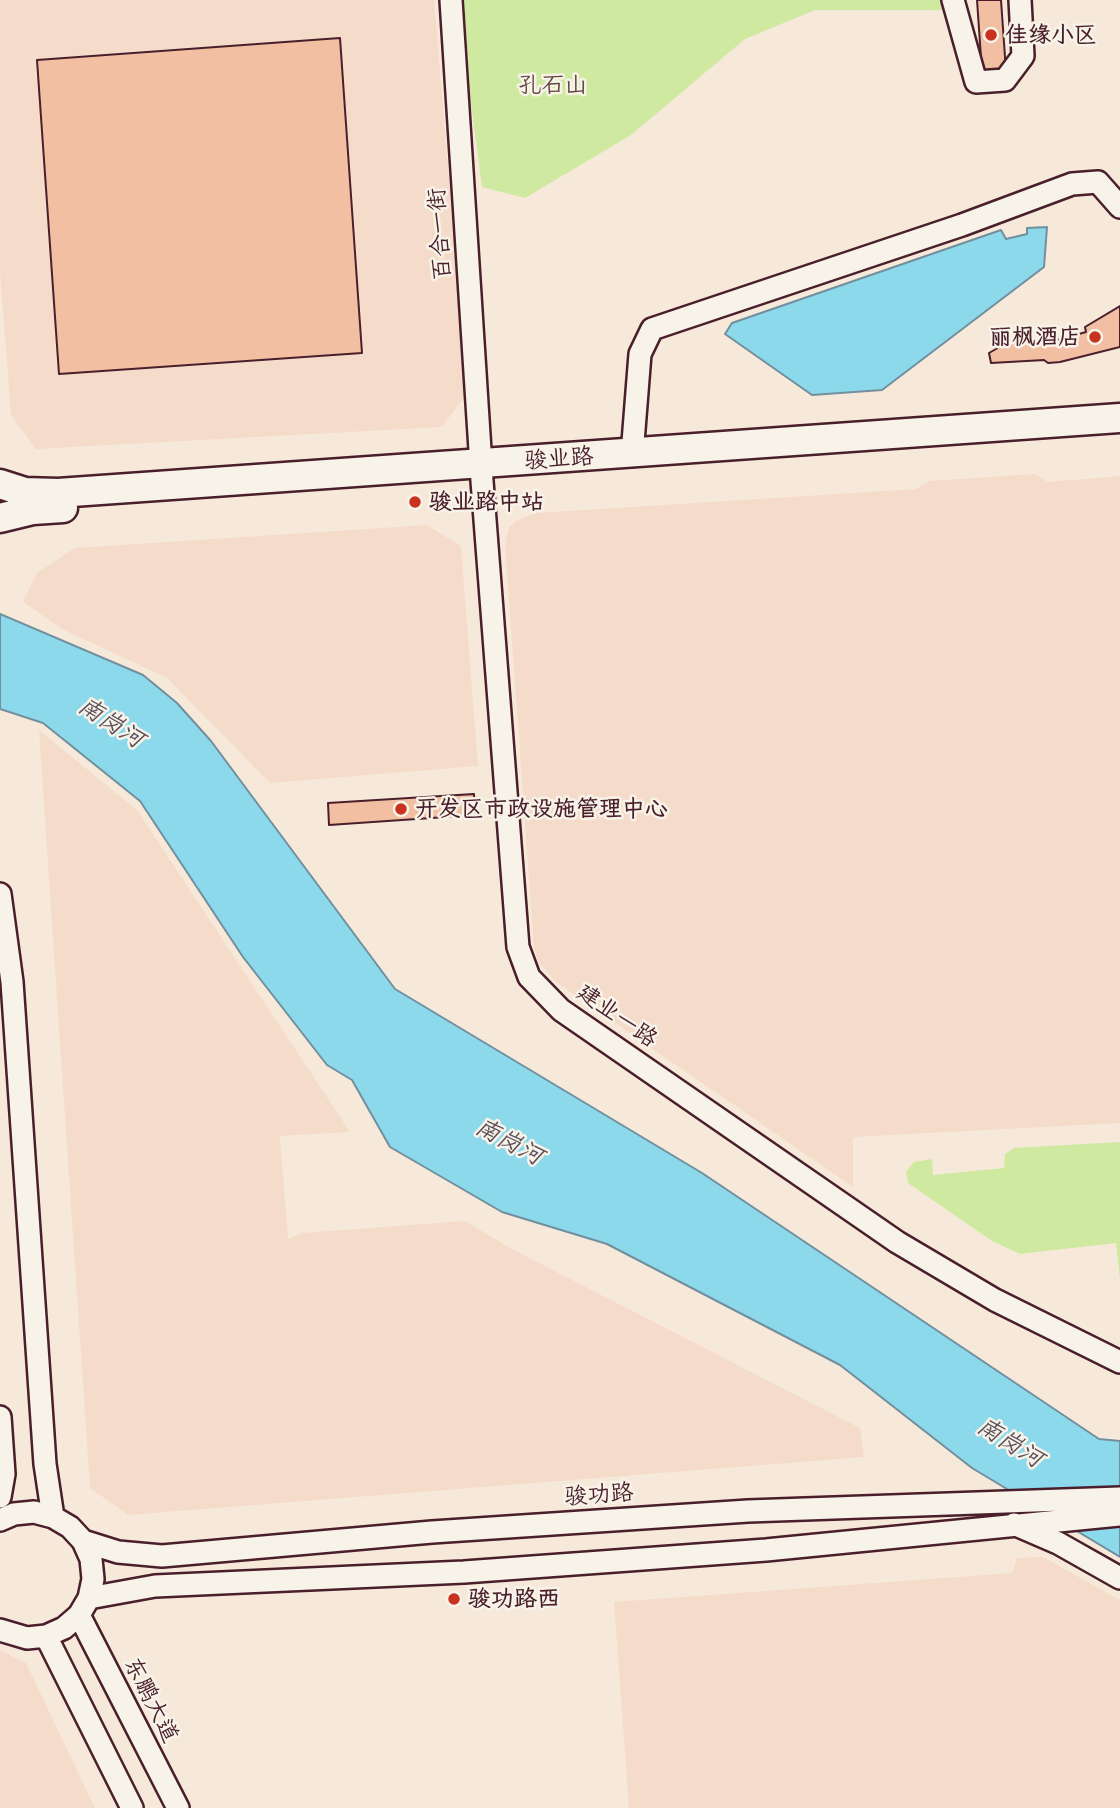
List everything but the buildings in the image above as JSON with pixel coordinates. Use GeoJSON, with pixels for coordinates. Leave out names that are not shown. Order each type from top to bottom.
{"type":"FeatureCollection","features":[{"type":"Feature","properties":{"kind":"main road","name":"骏业路"},"geometry":{"type":"LineString","coordinates":[[0,518],[54,508],[481,473],[632,454],[1120,418]]}},
{"type":"Feature","properties":{"kind":"main road","name":"骏业路"},"geometry":{"type":"LineString","coordinates":[[0,484],[25,492],[58,494],[481,473],[1120,435]]}},
{"type":"Feature","properties":{"kind":"street","name":"百合一街"},"geometry":{"type":"LineString","coordinates":[[451,0],[481,473]]}},
{"type":"Feature","properties":{"kind":"street"},"geometry":{"type":"LineString","coordinates":[[953,0],[976,82],[1005,80],[1023,56],[1020,0]]}},
{"type":"Feature","properties":{"kind":"street"},"geometry":{"type":"LineString","coordinates":[[632,454],[640,354],[652,329],[962,225],[1072,184],[1098,182],[1120,207]]}},
{"type":"Feature","properties":{"kind":"street","name":"建业一路"},"geometry":{"type":"LineString","coordinates":[[481,473],[518,947],[529,977],[561,1010],[897,1242],[995,1300],[1120,1362]]}},
{"type":"Feature","properties":{"kind":"street"},"geometry":{"type":"LineString","coordinates":[[0,894],[12,982],[44,1451],[53,1517]]}},
{"type":"Feature","properties":{"kind":"street"},"geometry":{"type":"LineString","coordinates":[[0,1417],[4,1474],[0,1497]]}},
{"type":"Feature","properties":{"kind":"street","name":"骏功路"},"geometry":{"type":"LineString","coordinates":[[84,1606],[155,1587],[464,1572],[766,1550],[1120,1498]]}},
{"type":"Feature","properties":{"kind":"street","name":"骏功路"},"geometry":{"type":"LineString","coordinates":[[83,1541],[118,1552],[162,1556],[446,1531],[748,1511],[1120,1515]]}},
{"type":"Feature","properties":{"kind":"street"},"geometry":{"type":"LineString","coordinates":[[0,1520],[14,1514],[34,1512],[53,1517],[70,1527],[83,1541],[91,1559],[93,1578],[84,1606],[64,1628],[46,1636],[27,1638],[0,1630]]}},
{"type":"Feature","properties":{"kind":"street"},"geometry":{"type":"LineString","coordinates":[[1012,1514],[1120,1578]]}},
{"type":"Feature","properties":{"kind":"street","name":"东鹏大道"},"geometry":{"type":"LineString","coordinates":[[84,1606],[178,1808]]}},
{"type":"Feature","properties":{"kind":"street"},"geometry":{"type":"LineString","coordinates":[[46,1636],[132,1808]]}},
{"type":"Feature","properties":{"kind":"shaded area"},"geometry":{"type":"Polygon","coordinates":[[[0,0],[434,0],[467,393],[442,427],[36,449],[11,415],[0,272],[0,0]]]}},
{"type":"Feature","properties":{"kind":"shaded area"},"geometry":{"type":"Polygon","coordinates":[[[1035,474],[1048,482],[1120,476],[1120,1123],[853,1137],[853,1187],[557,983],[538,962],[534,947],[505,546],[509,527],[517,520],[536,513],[916,489],[930,481],[1035,474]]]}},
{"type":"Feature","properties":{"kind":"shaded area"},"geometry":{"type":"Polygon","coordinates":[[[427,525],[461,546],[478,766],[270,783],[167,678],[64,630],[23,602],[37,573],[75,548],[427,525]]]}},
{"type":"Feature","properties":{"kind":"shaded area"},"geometry":{"type":"Polygon","coordinates":[[[39,730],[137,810],[350,1132],[280,1136],[288,1239],[302,1233],[465,1221],[510,1248],[860,1428],[864,1457],[128,1515],[90,1488],[39,730]]]}},
{"type":"Feature","properties":{"kind":"shaded area"},"geometry":{"type":"Polygon","coordinates":[[[1043,1557],[1120,1600],[1120,1808],[629,1808],[614,1602],[1012,1573],[1017,1558],[1043,1557]]]}},
{"type":"Feature","properties":{"kind":"shaded area"},"geometry":{"type":"Polygon","coordinates":[[[0,1650],[26,1663],[95,1808],[0,1808],[0,1650]]]}},
{"type":"Feature","properties":{"kind":"green space","name":"孔石山"},"geometry":{"type":"Polygon","coordinates":[[[464,0],[942,0],[943,10],[815,10],[745,39],[631,135],[525,198],[482,187],[470,97],[464,0]]]}},
{"type":"Feature","properties":{"kind":"green space"},"geometry":{"type":"Polygon","coordinates":[[[1120,1142],[1120,1279],[1116,1243],[1020,1254],[992,1241],[908,1183],[906,1172],[914,1162],[932,1159],[933,1175],[1004,1168],[1005,1154],[1014,1148],[1120,1142]]]}},
{"type":"Feature","properties":{"kind":"water"},"geometry":{"type":"Polygon","coordinates":[[[1047,227],[1044,267],[882,390],[812,395],[725,334],[732,323],[1001,230],[1006,239],[1027,234],[1027,228],[1047,227]]]}},
{"type":"Feature","properties":{"kind":"water","name":"南岗河"},"geometry":{"type":"Polygon","coordinates":[[[0,614],[143,675],[177,703],[211,741],[395,989],[702,1173],[1099,1439],[1120,1441],[1120,1557],[972,1468],[840,1365],[607,1244],[502,1212],[390,1147],[352,1080],[327,1065],[243,957],[140,801],[43,723],[0,709],[0,614]]]}},
{"type":"Feature","properties":{"kind":"place","name":"佳缘小区"},"geometry":{"type":"Point","coordinates":[991,35]}},
{"type":"Feature","properties":{"kind":"place","name":"丽枫酒店"},"geometry":{"type":"Point","coordinates":[1095,337]}},
{"type":"Feature","properties":{"kind":"place","name":"骏业路中站"},"geometry":{"type":"Point","coordinates":[415,502]}},
{"type":"Feature","properties":{"kind":"place","name":"开发区市政设施管理中心"},"geometry":{"type":"Point","coordinates":[401,809]}},
{"type":"Feature","properties":{"kind":"place","name":"骏功路西"},"geometry":{"type":"Point","coordinates":[454,1599]}}]}
